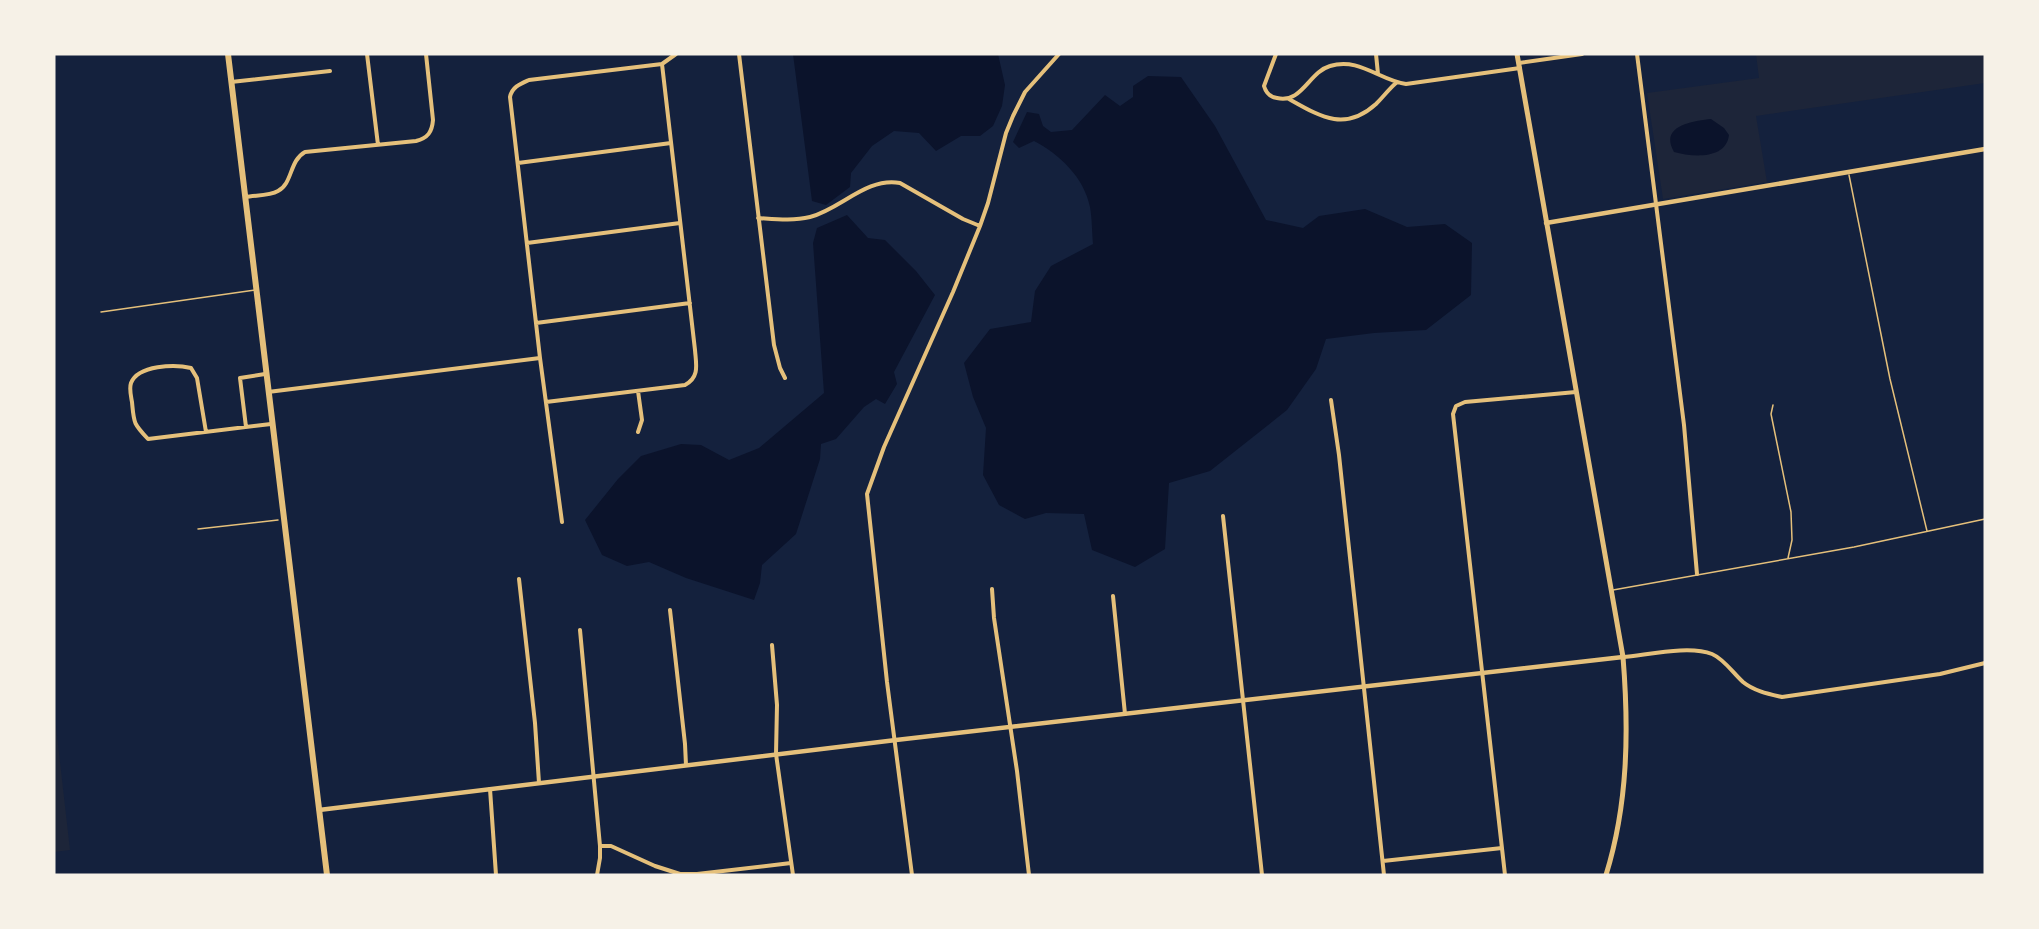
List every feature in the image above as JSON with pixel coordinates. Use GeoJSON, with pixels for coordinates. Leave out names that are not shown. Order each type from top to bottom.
{"type":"FeatureCollection","features":[{"type":"Feature","properties":{"kind":"main road"},"geometry":{"type":"LineString","coordinates":[[228,54],[327,875]]}},
{"type":"Feature","properties":{"kind":"main road"},"geometry":{"type":"LineString","coordinates":[[1517,54],[1623,657],[1627,707],[1627,762],[1622,808],[1606,875]]}},
{"type":"Feature","properties":{"kind":"street"},"geometry":{"type":"LineString","coordinates":[[368,54],[378,145]]}},
{"type":"Feature","properties":{"kind":"street"},"geometry":{"type":"LineString","coordinates":[[245,197],[280,190],[296,160],[305,152],[416,141],[430,133],[433,120],[426,54]]}},
{"type":"Feature","properties":{"kind":"street"},"geometry":{"type":"LineString","coordinates":[[562,522],[540,358],[510,98],[514,88],[530,80],[662,64],[676,54]]}},
{"type":"Feature","properties":{"kind":"street"},"geometry":{"type":"LineString","coordinates":[[739,54],[774,345],[785,378]]}},
{"type":"Feature","properties":{"kind":"street"},"geometry":{"type":"LineString","coordinates":[[912,875],[867,494],[884,447],[980,226],[1006,133],[1013,116],[1025,92],[1059,54]]}},
{"type":"Feature","properties":{"kind":"street"},"geometry":{"type":"LineString","coordinates":[[1276,54],[1264,86],[1268,94],[1288,99],[1334,120],[1349,119],[1367,110],[1396,83]]}},
{"type":"Feature","properties":{"kind":"street"},"geometry":{"type":"LineString","coordinates":[[1376,54],[1378,75]]}},
{"type":"Feature","properties":{"kind":"street"},"geometry":{"type":"LineString","coordinates":[[1288,99],[1301,91],[1317,72],[1333,65],[1366,67],[1396,83],[1406,84],[1582,54]]}},
{"type":"Feature","properties":{"kind":"street"},"geometry":{"type":"LineString","coordinates":[[1637,54],[1684,425],[1697,574]]}},
{"type":"Feature","properties":{"kind":"street"},"geometry":{"type":"LineString","coordinates":[[546,402],[685,385],[695,377],[697,369],[662,64]]}},
{"type":"Feature","properties":{"kind":"street"},"geometry":{"type":"LineString","coordinates":[[231,82],[330,70]]}},
{"type":"Feature","properties":{"kind":"street"},"geometry":{"type":"LineString","coordinates":[[518,163],[671,143]]}},
{"type":"Feature","properties":{"kind":"street"},"geometry":{"type":"LineString","coordinates":[[1546,223],[1985,149]]}},
{"type":"Feature","properties":{"kind":"street"},"geometry":{"type":"LineString","coordinates":[[758,218],[809,218],[874,185],[892,181],[900,183],[963,219],[980,226]]}},
{"type":"Feature","properties":{"kind":"street"},"geometry":{"type":"LineString","coordinates":[[526,243],[680,223]]}},
{"type":"Feature","properties":{"kind":"street"},"geometry":{"type":"LineString","coordinates":[[536,323],[690,303]]}},
{"type":"Feature","properties":{"kind":"street"},"geometry":{"type":"LineString","coordinates":[[268,392],[540,358]]}},
{"type":"Feature","properties":{"kind":"street"},"geometry":{"type":"LineString","coordinates":[[206,432],[198,378],[191,368],[181,366],[147,369],[134,378],[130,386],[134,424],[148,439],[206,432],[246,427],[272,424]]}},
{"type":"Feature","properties":{"kind":"street"},"geometry":{"type":"LineString","coordinates":[[246,427],[240,378],[266,374]]}},
{"type":"Feature","properties":{"kind":"street"},"geometry":{"type":"LineString","coordinates":[[638,391],[642,420],[638,432]]}},
{"type":"Feature","properties":{"kind":"street"},"geometry":{"type":"LineString","coordinates":[[1505,875],[1453,414],[1456,406],[1465,402],[1576,392]]}},
{"type":"Feature","properties":{"kind":"street"},"geometry":{"type":"LineString","coordinates":[[1331,400],[1339,455],[1384,875]]}},
{"type":"Feature","properties":{"kind":"street"},"geometry":{"type":"LineString","coordinates":[[1223,516],[1261,875]]}},
{"type":"Feature","properties":{"kind":"street"},"geometry":{"type":"LineString","coordinates":[[519,579],[535,723],[539,783]]}},
{"type":"Feature","properties":{"kind":"street"},"geometry":{"type":"LineString","coordinates":[[992,589],[1029,875]]}},
{"type":"Feature","properties":{"kind":"street"},"geometry":{"type":"LineString","coordinates":[[1113,596],[1125,714]]}},
{"type":"Feature","properties":{"kind":"street"},"geometry":{"type":"LineString","coordinates":[[670,610],[686,765]]}},
{"type":"Feature","properties":{"kind":"street"},"geometry":{"type":"LineString","coordinates":[[580,630],[600,846],[597,875]]}},
{"type":"Feature","properties":{"kind":"street"},"geometry":{"type":"LineString","coordinates":[[772,645],[777,705],[776,754],[793,875]]}},
{"type":"Feature","properties":{"kind":"street"},"geometry":{"type":"LineString","coordinates":[[319,810],[896,740],[1687,651],[1710,653],[1719,658],[1745,684],[1761,692],[1782,697],[1940,674],[1985,663]]}},
{"type":"Feature","properties":{"kind":"street"},"geometry":{"type":"LineString","coordinates":[[490,789],[496,875]]}},
{"type":"Feature","properties":{"kind":"street"},"geometry":{"type":"LineString","coordinates":[[600,846],[611,846],[655,866],[680,874],[791,863]]}},
{"type":"Feature","properties":{"kind":"street"},"geometry":{"type":"LineString","coordinates":[[1383,861],[1502,848]]}},
{"type":"Feature","properties":{"kind":"lane"},"geometry":{"type":"LineString","coordinates":[[1849,171],[1890,379],[1927,531]]}},
{"type":"Feature","properties":{"kind":"lane"},"geometry":{"type":"LineString","coordinates":[[101,312],[255,290]]}},
{"type":"Feature","properties":{"kind":"lane"},"geometry":{"type":"LineString","coordinates":[[1773,405],[1771,414],[1791,512],[1792,540],[1788,558]]}},
{"type":"Feature","properties":{"kind":"lane"},"geometry":{"type":"LineString","coordinates":[[1612,590],[1985,519]]}},
{"type":"Feature","properties":{"kind":"path"},"geometry":{"type":"LineString","coordinates":[[198,529],[283,519]]}},
{"type":"Feature","properties":{"kind":"shaded area"},"geometry":{"type":"Polygon","coordinates":[[[793,54],[998,54],[1005,85],[1002,106],[993,126],[980,136],[961,136],[936,151],[919,133],[894,131],[872,146],[851,173],[850,187],[826,205],[812,201],[793,54]]]}},
{"type":"Feature","properties":{"kind":"shaded area"},"geometry":{"type":"Polygon","coordinates":[[[1756,54],[1985,54],[1985,83],[1756,116],[1767,182],[1663,199],[1647,93],[1759,78],[1756,54]]]}},
{"type":"Feature","properties":{"kind":"shaded area"},"geometry":{"type":"Polygon","coordinates":[[[1148,76],[1181,77],[1215,126],[1266,220],[1303,228],[1319,216],[1365,209],[1407,227],[1445,224],[1472,243],[1471,295],[1426,330],[1326,339],[1316,369],[1287,410],[1210,471],[1169,483],[1165,549],[1135,567],[1092,550],[1084,514],[1046,513],[1025,519],[999,505],[983,475],[986,428],[973,397],[964,363],[990,329],[1031,322],[1035,291],[1051,266],[1093,244],[1090,207],[1076,176],[1061,160],[1034,141],[1019,148],[1013,142],[1027,112],[1039,114],[1043,126],[1051,132],[1072,130],[1105,95],[1120,106],[1133,97],[1133,86],[1148,76]]]}},
{"type":"Feature","properties":{"kind":"shaded area"},"geometry":{"type":"Polygon","coordinates":[[[1711,119],[1724,128],[1729,135],[1722,149],[1707,155],[1674,152],[1671,136],[1674,131],[1687,123],[1711,119]]]}},
{"type":"Feature","properties":{"kind":"shaded area"},"geometry":{"type":"Polygon","coordinates":[[[847,215],[868,238],[885,240],[916,271],[935,295],[894,372],[897,384],[885,404],[876,399],[864,407],[836,439],[821,444],[820,459],[796,534],[762,565],[760,583],[754,600],[686,578],[649,562],[627,566],[602,555],[585,520],[618,479],[641,456],[681,444],[701,445],[729,460],[759,448],[824,393],[813,243],[817,228],[847,215]]]}},
{"type":"Feature","properties":{"kind":"shaded area"},"geometry":{"type":"Polygon","coordinates":[[[54,709],[70,850],[54,852],[54,709]]]}}]}
